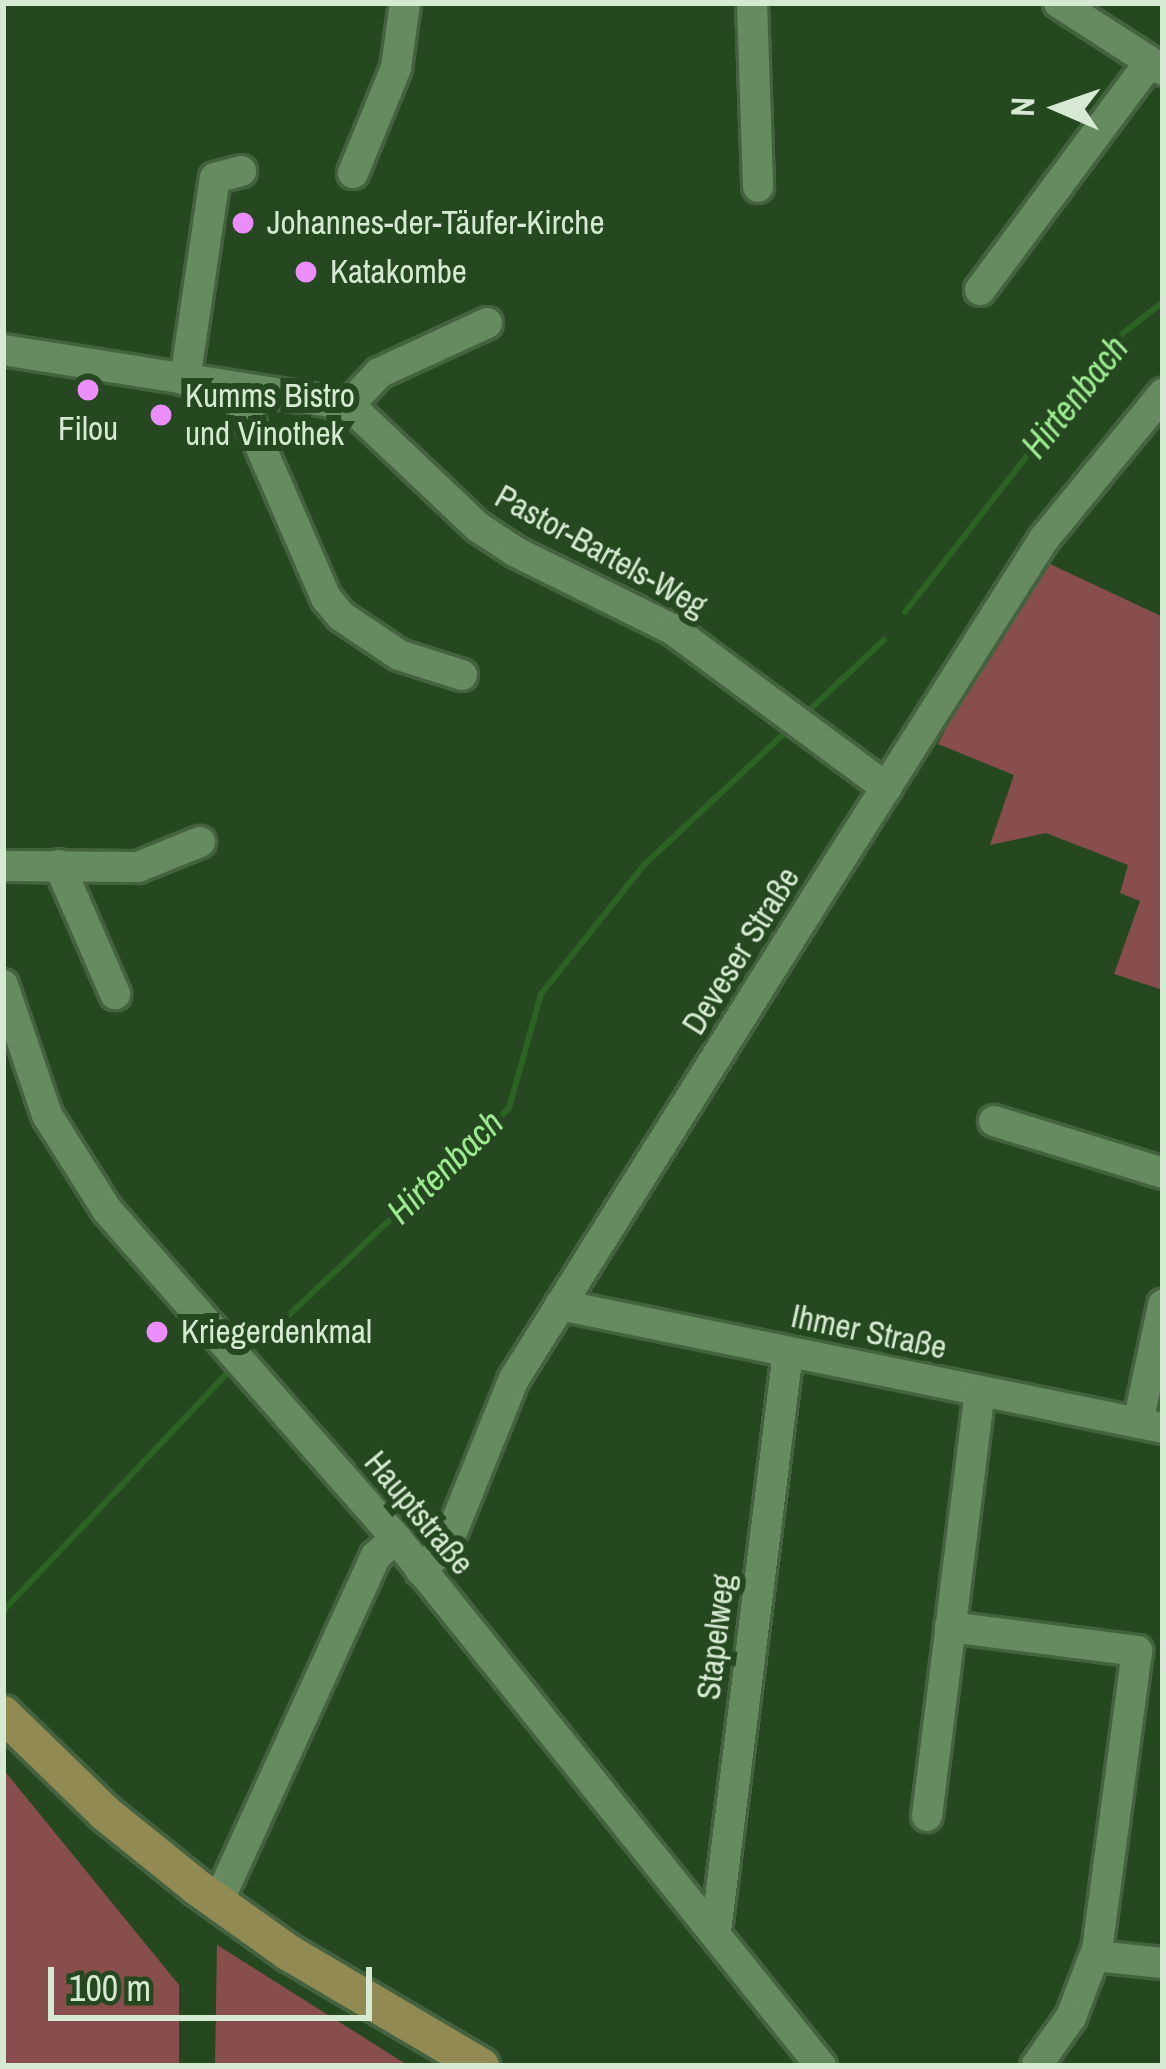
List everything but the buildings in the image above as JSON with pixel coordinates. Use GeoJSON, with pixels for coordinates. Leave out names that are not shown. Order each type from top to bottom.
{"type":"FeatureCollection","features":[{"type":"Feature","properties":{"kind":"main road"},"geometry":{"type":"LineString","coordinates":[[3,1714],[105,1813],[218,1902],[289,1953],[481,2066]]}},
{"type":"Feature","properties":{"kind":"street"},"geometry":{"type":"LineString","coordinates":[[353,173],[396,68],[405,3]]}},
{"type":"Feature","properties":{"kind":"street"},"geometry":{"type":"LineString","coordinates":[[752,3],[758,187]]}},
{"type":"Feature","properties":{"kind":"street"},"geometry":{"type":"LineString","coordinates":[[980,290],[1157,66],[1063,4]]}},
{"type":"Feature","properties":{"kind":"street"},"geometry":{"type":"LineString","coordinates":[[185,380],[215,178],[241,170]]}},
{"type":"Feature","properties":{"kind":"street"},"geometry":{"type":"LineString","coordinates":[[3,350],[349,405],[379,373],[487,323]]}},
{"type":"Feature","properties":{"kind":"street"},"geometry":{"type":"LineString","coordinates":[[236,390],[326,598],[340,616],[399,655],[462,675]]}},
{"type":"Feature","properties":{"kind":"street","name":"Deveser Straße"},"geometry":{"type":"LineString","coordinates":[[422,1571],[448,1542],[514,1379],[560,1305],[1051,529],[1163,394]]}},
{"type":"Feature","properties":{"kind":"street","name":"Pastor-Bartels-Weg"},"geometry":{"type":"LineString","coordinates":[[349,405],[478,527],[516,552],[637,608],[807,724],[887,788]]}},
{"type":"Feature","properties":{"kind":"street"},"geometry":{"type":"LineString","coordinates":[[3,866],[138,867],[200,842]]}},
{"type":"Feature","properties":{"kind":"street"},"geometry":{"type":"LineString","coordinates":[[59,865],[116,994]]}},
{"type":"Feature","properties":{"kind":"street","name":"Hauptstraße"},"geometry":{"type":"LineString","coordinates":[[3,985],[47,1114],[107,1210],[396,1538],[821,2066]]}},
{"type":"Feature","properties":{"kind":"street"},"geometry":{"type":"LineString","coordinates":[[994,1121],[1163,1173]]}},
{"type":"Feature","properties":{"kind":"street","name":"Ihmer Straße"},"geometry":{"type":"LineString","coordinates":[[560,1305],[1151,1425]]}},
{"type":"Feature","properties":{"kind":"street"},"geometry":{"type":"LineString","coordinates":[[1151,1425],[1163,1305]]}},
{"type":"Feature","properties":{"kind":"street","name":"Stapelweg"},"geometry":{"type":"LineString","coordinates":[[716,1931],[788,1352]]}},
{"type":"Feature","properties":{"kind":"street"},"geometry":{"type":"LineString","coordinates":[[927,1816],[980,1392]]}},
{"type":"Feature","properties":{"kind":"street"},"geometry":{"type":"LineString","coordinates":[[218,1902],[376,1556],[396,1538]]}},
{"type":"Feature","properties":{"kind":"street"},"geometry":{"type":"LineString","coordinates":[[950,1627],[1137,1651],[1095,1956],[1071,2017],[1036,2066]]}},
{"type":"Feature","properties":{"kind":"street"},"geometry":{"type":"LineString","coordinates":[[1095,1956],[1163,1964]]}},
{"type":"Feature","properties":{"kind":"shaded area"},"geometry":{"type":"Polygon","coordinates":[[[1050,564],[1163,617],[1163,990],[1114,974],[1140,901],[1120,893],[1128,865],[1046,833],[990,845],[1014,775],[938,744],[972,680],[1050,564]]]}},
{"type":"Feature","properties":{"kind":"shaded area"},"geometry":{"type":"Polygon","coordinates":[[[3,1769],[179,1985],[179,2066],[3,2066],[3,1769]]]}},
{"type":"Feature","properties":{"kind":"shaded area"},"geometry":{"type":"Polygon","coordinates":[[[217,1945],[409,2066],[215,2066],[217,1945]]]}},
{"type":"Feature","properties":{"kind":"waterway","name":"Hirtenbach"},"geometry":{"type":"LineString","coordinates":[[905,612],[1122,334],[1163,302]]}},
{"type":"Feature","properties":{"kind":"waterway","name":"Hirtenbach"},"geometry":{"type":"LineString","coordinates":[[803,716],[884,640]]}},
{"type":"Feature","properties":{"kind":"waterway","name":"Hirtenbach"},"geometry":{"type":"LineString","coordinates":[[245,1356],[509,1108],[541,994],[644,865],[789,729]]}},
{"type":"Feature","properties":{"kind":"waterway","name":"Hirtenbach"},"geometry":{"type":"LineString","coordinates":[[3,1611],[231,1369]]}},
{"type":"Feature","properties":{"kind":"place","name":"Johannes-der-Täufer-Kirche"},"geometry":{"type":"Point","coordinates":[243,223]}},
{"type":"Feature","properties":{"kind":"place","name":"Katakombe"},"geometry":{"type":"Point","coordinates":[306,272]}},
{"type":"Feature","properties":{"kind":"place","name":"Filou"},"geometry":{"type":"Point","coordinates":[88,390]}},
{"type":"Feature","properties":{"kind":"place","name":"Kumms Bistro und Vinothek"},"geometry":{"type":"Point","coordinates":[161,415]}},
{"type":"Feature","properties":{"kind":"place","name":"Kriegerdenkmal"},"geometry":{"type":"Point","coordinates":[157,1332]}}]}
